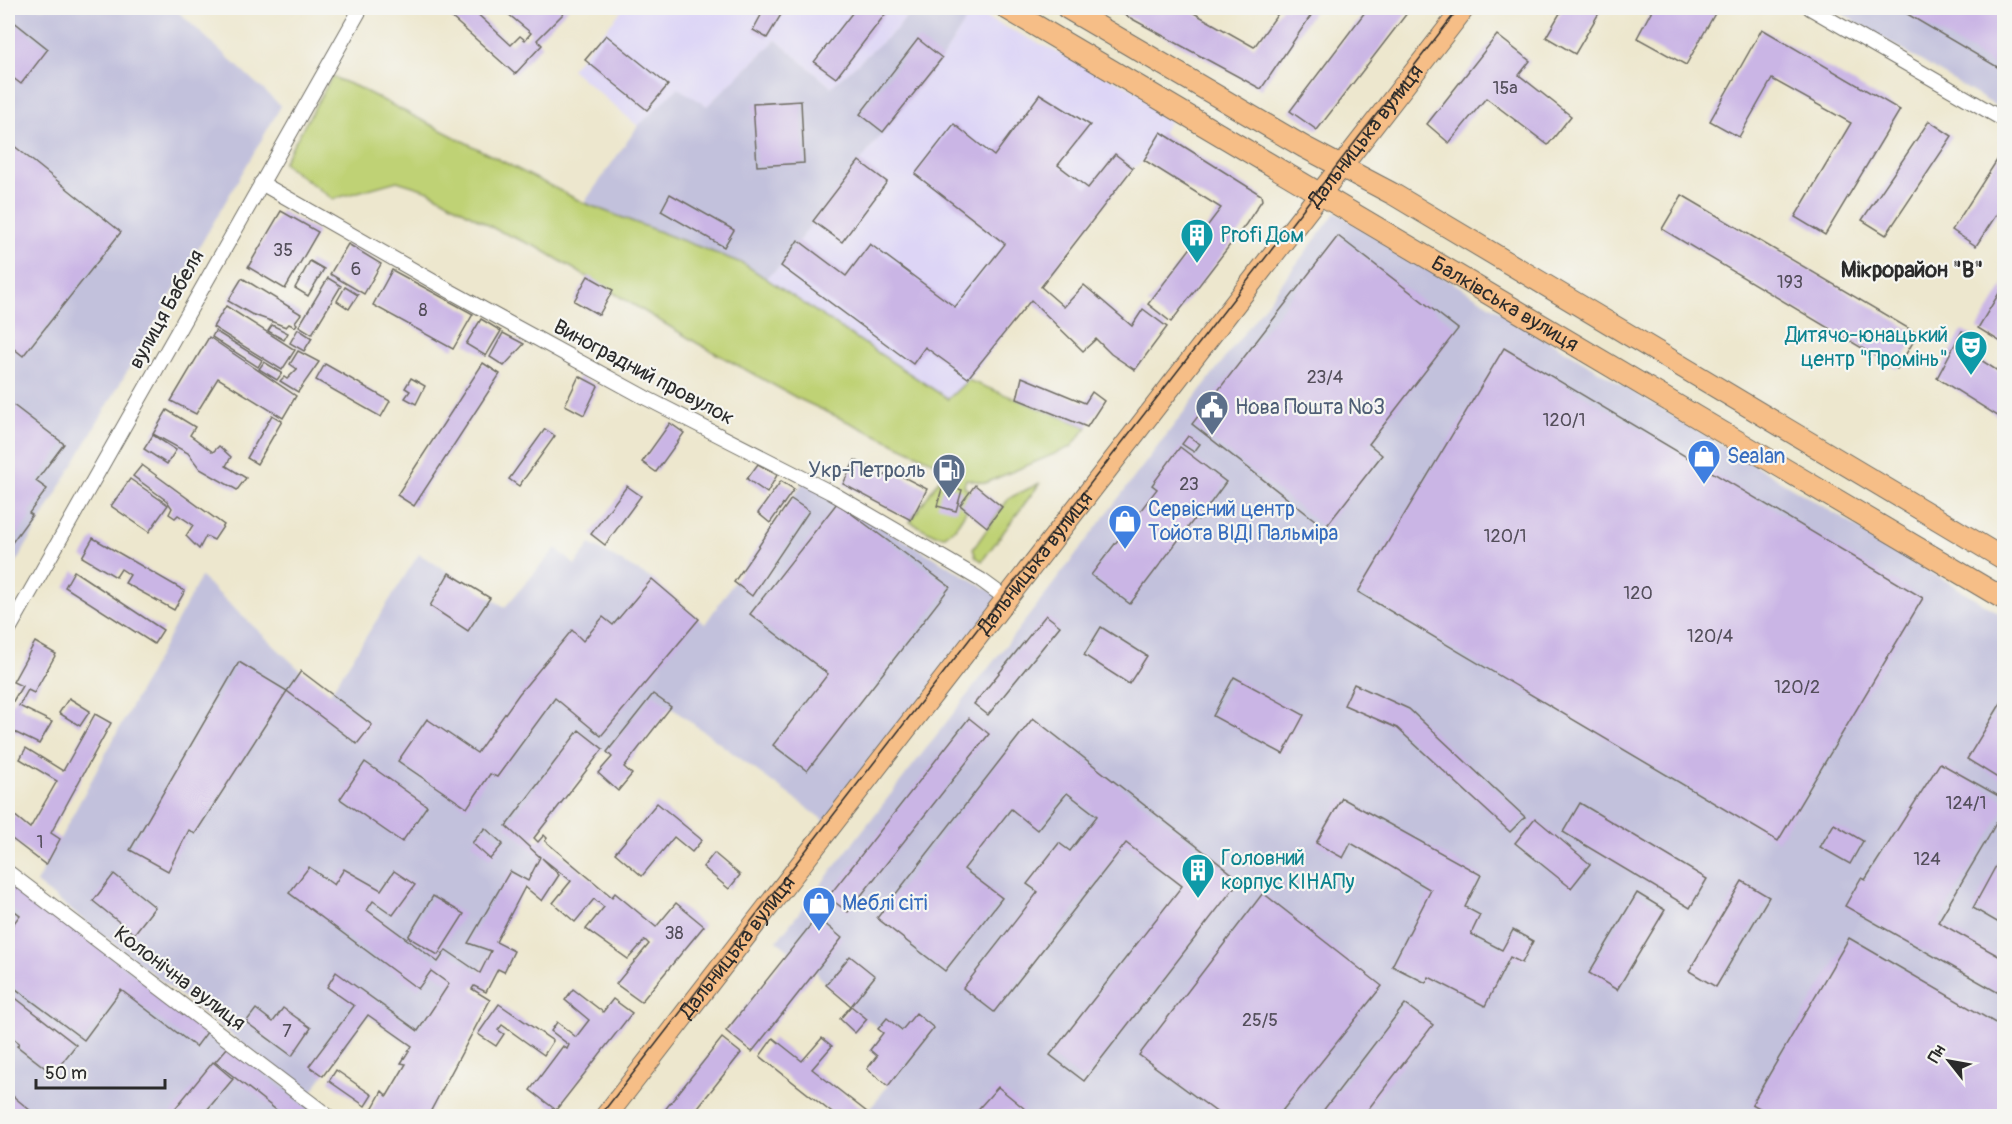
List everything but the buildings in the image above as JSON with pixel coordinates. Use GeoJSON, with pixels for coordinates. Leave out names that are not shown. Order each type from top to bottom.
{"type":"FeatureCollection","features":[{"type":"Feature","properties":{"kind":"main road","name":"Балківська вулиця"},"geometry":{"type":"LineString","coordinates":[[1006,8],[2004,599]]}},
{"type":"Feature","properties":{"kind":"main road","name":"Балківська вулиця"},"geometry":{"type":"LineString","coordinates":[[1067,8],[1304,147],[1393,194],[2004,560]]}},
{"type":"Feature","properties":{"kind":"main road","name":"Дальницька вулиця"},"geometry":{"type":"LineString","coordinates":[[606,1116],[1464,8]]}},
{"type":"Feature","properties":{"kind":"street","name":"вулиця Бабеля"},"geometry":{"type":"LineString","coordinates":[[8,631],[361,8]]}},
{"type":"Feature","properties":{"kind":"street"},"geometry":{"type":"LineString","coordinates":[[1810,8],[2004,120]]}},
{"type":"Feature","properties":{"kind":"street","name":"Виноградний провулок"},"geometry":{"type":"LineString","coordinates":[[261,183],[644,397],[832,493],[981,580],[1007,599]]}},
{"type":"Feature","properties":{"kind":"street","name":"Колонічна вулиця"},"geometry":{"type":"LineString","coordinates":[[8,872],[328,1116]]}},
{"type":"Feature","properties":{"kind":"shaded area"},"geometry":{"type":"Polygon","coordinates":[[[8,8],[174,8],[281,106],[8,577],[8,8]]]}},
{"type":"Feature","properties":{"kind":"shaded area"},"geometry":{"type":"Polygon","coordinates":[[[624,8],[912,8],[899,27],[831,87],[776,40],[707,106],[678,89],[638,126],[571,69],[624,8]]]}},
{"type":"Feature","properties":{"kind":"shaded area"},"geometry":{"type":"Polygon","coordinates":[[[912,8],[965,8],[972,11],[942,58],[813,221],[781,266],[765,278],[744,264],[584,203],[638,126],[678,88],[707,106],[776,40],[831,87],[899,27],[912,8]]]}},
{"type":"Feature","properties":{"kind":"shaded area"},"geometry":{"type":"Polygon","coordinates":[[[1833,8],[2004,8],[2004,111],[1833,8]]]}},
{"type":"Feature","properties":{"kind":"shaded area"},"geometry":{"type":"Polygon","coordinates":[[[972,11],[1177,110],[1144,160],[1131,170],[968,380],[949,400],[765,278],[781,266],[813,221],[942,58],[972,11]]]}},
{"type":"Feature","properties":{"kind":"shaded area"},"geometry":{"type":"Polygon","coordinates":[[[1336,212],[2004,616],[2004,1116],[872,1116],[867,1113],[911,1055],[777,941],[1038,604],[1336,212]]]}},
{"type":"Feature","properties":{"kind":"shaded area"},"geometry":{"type":"Polygon","coordinates":[[[804,481],[1001,597],[826,822],[653,694],[607,752],[579,730],[506,826],[540,857],[432,1061],[368,1016],[309,1095],[36,883],[201,577],[301,671],[330,693],[419,554],[505,607],[556,548],[575,565],[590,544],[652,579],[705,624],[804,481]]]}},
{"type":"Feature","properties":{"kind":"shaded area"},"geometry":{"type":"Polygon","coordinates":[[[8,877],[325,1116],[8,1116],[8,877]]]}},
{"type":"Feature","properties":{"kind":"green space"},"geometry":{"type":"Polygon","coordinates":[[[332,77],[357,87],[584,203],[744,264],[948,399],[968,380],[1087,427],[1071,447],[985,483],[966,479],[964,486],[975,497],[955,528],[945,536],[935,535],[910,522],[947,468],[797,398],[697,343],[539,248],[497,230],[429,191],[397,181],[333,199],[283,163],[332,77]]]}},
{"type":"Feature","properties":{"kind":"green space"},"geometry":{"type":"Polygon","coordinates":[[[1040,483],[982,561],[976,557],[973,549],[1009,498],[1040,483]]]}},
{"type":"Feature","properties":{"kind":"tram line"},"geometry":{"type":"LineString","coordinates":[[600,1116],[1459,8]]}},
{"type":"Feature","properties":{"kind":"place","name":"Profi Дом"},"geometry":{"type":"Point","coordinates":[1197,264]}},
{"type":"Feature","properties":{"kind":"place","name":"Дитячо-юнацький центр \"Промінь\""},"geometry":{"type":"Point","coordinates":[1971,376]}},
{"type":"Feature","properties":{"kind":"place","name":"Нова Пошта №3"},"geometry":{"type":"Point","coordinates":[1212,436]}},
{"type":"Feature","properties":{"kind":"place","name":"Sealan"},"geometry":{"type":"Point","coordinates":[1704,485]}},
{"type":"Feature","properties":{"kind":"place","name":"Укр-Петроль"},"geometry":{"type":"Point","coordinates":[949,499]}},
{"type":"Feature","properties":{"kind":"place","name":"Сервісний центр Тойота ВІДІ Пальміра"},"geometry":{"type":"Point","coordinates":[1125,550]}},
{"type":"Feature","properties":{"kind":"place","name":"Головний корпус КІНАПу"},"geometry":{"type":"Point","coordinates":[1198,899]}},
{"type":"Feature","properties":{"kind":"place","name":"Меблі сіті"},"geometry":{"type":"Point","coordinates":[819,932]}},
{"type":"Feature","properties":{"kind":"district","name":"Мікрорайон \"В\""},"geometry":{"type":"Point","coordinates":[1912,269]}}]}
